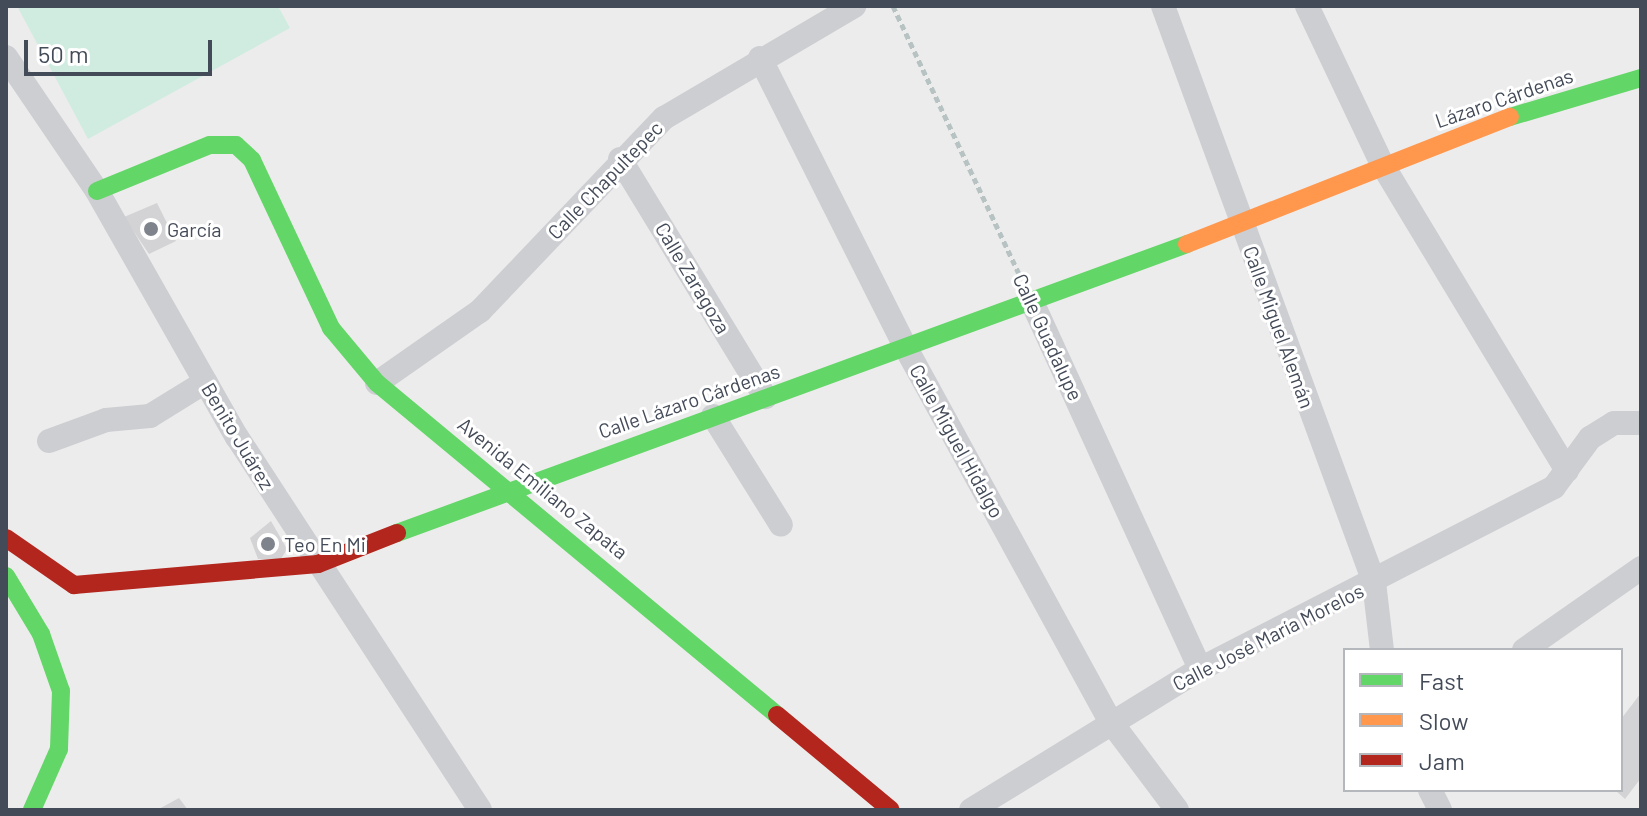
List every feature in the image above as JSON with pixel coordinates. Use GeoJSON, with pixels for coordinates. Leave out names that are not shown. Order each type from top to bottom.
{"type":"FeatureCollection","features":[{"type":"Feature","properties":{"kind":"street","name":"Calle Chapultepec"},"geometry":{"type":"LineString","coordinates":[[377,383],[480,311],[620,159],[664,118],[760,58],[854,6]]}},
{"type":"Feature","properties":{"kind":"street","name":"Calle Miguel Alemán"},"geometry":{"type":"LineString","coordinates":[[1163,6],[1374,582],[1382,648]]}},
{"type":"Feature","properties":{"kind":"street"},"geometry":{"type":"LineString","coordinates":[[1307,6],[1382,164],[1567,471]]}},
{"type":"Feature","properties":{"kind":"street","name":"Benito Juárez"},"geometry":{"type":"LineString","coordinates":[[6,57],[97,191],[205,382],[318,564],[480,810]]}},
{"type":"Feature","properties":{"kind":"street","name":"Calle Miguel Hidalgo"},"geometry":{"type":"LineString","coordinates":[[760,58],[907,350],[1111,722],[1177,810]]}},
{"type":"Feature","properties":{"kind":"street","name":"Lázaro Cárdenas"},"geometry":{"type":"LineString","coordinates":[[1382,164],[1641,78]]}},
{"type":"Feature","properties":{"kind":"street","name":"Avenida Emiliano Zapata"},"geometry":{"type":"LineString","coordinates":[[97,191],[210,145],[236,145],[252,160],[331,328],[377,383],[511,487],[891,810]]}},
{"type":"Feature","properties":{"kind":"street","name":"Calle Zaragoza"},"geometry":{"type":"LineString","coordinates":[[620,159],[765,397]]}},
{"type":"Feature","properties":{"kind":"street","name":"Calle Lázaro Cárdenas"},"geometry":{"type":"LineString","coordinates":[[6,538],[74,585],[318,564],[511,487],[1033,304],[1382,164]]}},
{"type":"Feature","properties":{"kind":"street","name":"Calle Guadalupe"},"geometry":{"type":"LineString","coordinates":[[1033,304],[1200,669]]}},
{"type":"Feature","properties":{"kind":"street"},"geometry":{"type":"LineString","coordinates":[[49,441],[106,420],[150,416],[205,382]]}},
{"type":"Feature","properties":{"kind":"street"},"geometry":{"type":"LineString","coordinates":[[713,416],[781,525]]}},
{"type":"Feature","properties":{"kind":"street","name":"Calle José María Morelos"},"geometry":{"type":"LineString","coordinates":[[971,810],[1200,669],[1554,487],[1590,438],[1614,423],[1641,423]]}},
{"type":"Feature","properties":{"kind":"street"},"geometry":{"type":"LineString","coordinates":[[1527,648],[1640,569]]}},
{"type":"Feature","properties":{"kind":"street"},"geometry":{"type":"LineString","coordinates":[[6,576],[41,634],[61,691],[59,749],[32,810]]}},
{"type":"Feature","properties":{"kind":"street"},"geometry":{"type":"LineString","coordinates":[[1431,792],[1440,810]]}},
{"type":"Feature","properties":{"kind":"path","name":"Calle Guadalupe"},"geometry":{"type":"LineString","coordinates":[[893,6],[1033,304]]}},
{"type":"Feature","properties":{"kind":"green space"},"geometry":{"type":"Polygon","coordinates":[[[17,6],[278,6],[290,28],[88,139],[17,6]]]}},
{"type":"Feature","properties":{"kind":"building","name":"García"},"geometry":{"type":"Polygon","coordinates":[[[157,203],[176,241],[149,254],[124,217],[157,203]]]}},
{"type":"Feature","properties":{"kind":"building","name":"Teo En Mi"},"geometry":{"type":"Polygon","coordinates":[[[271,521],[287,549],[281,559],[258,559],[250,538],[271,521]]]}},
{"type":"Feature","properties":{"kind":"building"},"geometry":{"type":"Polygon","coordinates":[[[1641,693],[1641,778],[1625,799],[1617,792],[1623,792],[1623,716],[1641,693]]]}},
{"type":"Feature","properties":{"kind":"building"},"geometry":{"type":"Polygon","coordinates":[[[179,798],[188,810],[157,810],[179,798]]]}},
{"type":"Feature","properties":{"kind":"traffic: fast"},"geometry":{"type":"LineString","coordinates":[[1510,117],[1641,78]]}},
{"type":"Feature","properties":{"kind":"traffic: fast"},"geometry":{"type":"LineString","coordinates":[[97,191],[210,145],[236,145],[252,160],[331,328],[377,383],[777,715]]}},
{"type":"Feature","properties":{"kind":"traffic: fast"},"geometry":{"type":"LineString","coordinates":[[397,533],[1187,244]]}},
{"type":"Feature","properties":{"kind":"traffic: fast"},"geometry":{"type":"LineString","coordinates":[[6,576],[41,634],[61,691],[59,749],[32,810]]}},
{"type":"Feature","properties":{"kind":"traffic: slow"},"geometry":{"type":"LineString","coordinates":[[1187,244],[1510,117]]}},
{"type":"Feature","properties":{"kind":"traffic: jam"},"geometry":{"type":"LineString","coordinates":[[6,538],[74,585],[318,564],[397,533]]}},
{"type":"Feature","properties":{"kind":"traffic: jam"},"geometry":{"type":"LineString","coordinates":[[777,715],[891,810]]}},
{"type":"Feature","properties":{"kind":"place","name":"García"},"geometry":{"type":"Point","coordinates":[151,229]}},
{"type":"Feature","properties":{"kind":"place","name":"Teo En Mi"},"geometry":{"type":"Point","coordinates":[268,544]}}]}
